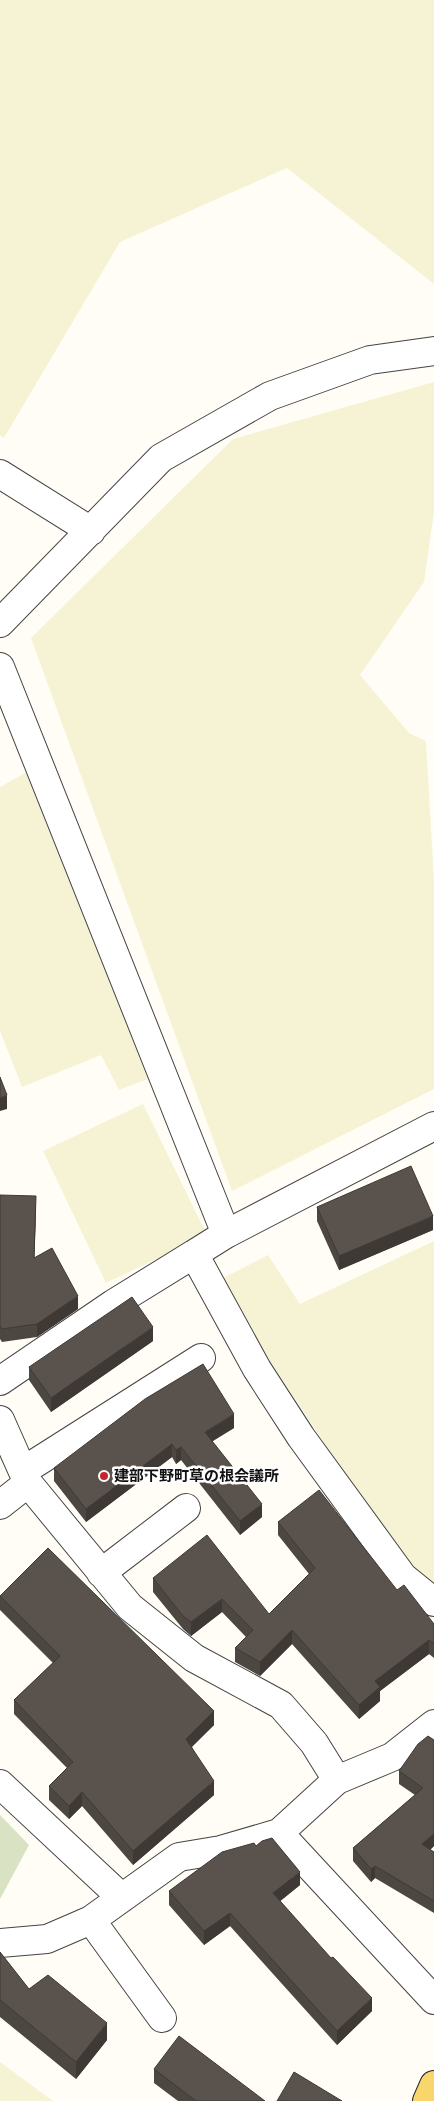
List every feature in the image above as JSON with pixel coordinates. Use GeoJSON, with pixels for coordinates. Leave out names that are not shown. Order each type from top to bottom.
{"type":"FeatureCollection","features":[{"type":"Feature","properties":{"kind":"main road"},"geometry":{"type":"LineString","coordinates":[[427,2101],[434,2085]]}},
{"type":"Feature","properties":{"kind":"street"},"geometry":{"type":"LineString","coordinates":[[0,623],[161,458],[270,396],[370,360],[434,351]]}},
{"type":"Feature","properties":{"kind":"street"},"geometry":{"type":"LineString","coordinates":[[0,474],[91,531]]}},
{"type":"Feature","properties":{"kind":"street"},"geometry":{"type":"LineString","coordinates":[[0,667],[226,1234]]}},
{"type":"Feature","properties":{"kind":"street"},"geometry":{"type":"LineString","coordinates":[[0,1381],[113,1304],[226,1234],[434,1126]]}},
{"type":"Feature","properties":{"kind":"street"},"geometry":{"type":"LineString","coordinates":[[194,1254],[257,1369],[301,1437],[403,1578],[434,1602]]}},
{"type":"Feature","properties":{"kind":"street"},"geometry":{"type":"LineString","coordinates":[[0,1505],[25,1477],[201,1358]]}},
{"type":"Feature","properties":{"kind":"street"},"geometry":{"type":"LineString","coordinates":[[0,1420],[25,1477],[130,1608],[194,1658],[281,1705],[314,1743],[337,1780]]}},
{"type":"Feature","properties":{"kind":"street"},"geometry":{"type":"LineString","coordinates":[[101,1573],[186,1508]]}},
{"type":"Feature","properties":{"kind":"street"},"geometry":{"type":"LineString","coordinates":[[0,1943],[47,1939],[91,1920],[179,1857],[221,1850],[279,1833],[337,1780],[392,1757],[434,1724]]}},
{"type":"Feature","properties":{"kind":"street"},"geometry":{"type":"LineString","coordinates":[[0,1784],[122,1898]]}},
{"type":"Feature","properties":{"kind":"street"},"geometry":{"type":"LineString","coordinates":[[279,1833],[434,2000]]}},
{"type":"Feature","properties":{"kind":"street"},"geometry":{"type":"LineString","coordinates":[[91,1920],[162,2018]]}},
{"type":"Feature","properties":{"kind":"shaded area"},"geometry":{"type":"Polygon","coordinates":[[[0,0],[434,0],[434,284],[287,168],[120,242],[4,438],[0,435],[0,0]]]}},
{"type":"Feature","properties":{"kind":"shaded area"},"geometry":{"type":"Polygon","coordinates":[[[434,382],[434,511],[424,582],[360,675],[409,733],[426,741],[434,882],[434,1089],[232,1191],[31,638],[233,439],[434,382]]]}},
{"type":"Feature","properties":{"kind":"shaded area"},"geometry":{"type":"Polygon","coordinates":[[[27,772],[148,1079],[119,1090],[101,1055],[22,1087],[0,1031],[0,787],[27,772]]]}},
{"type":"Feature","properties":{"kind":"shaded area"},"geometry":{"type":"Polygon","coordinates":[[[143,1104],[207,1235],[106,1283],[43,1151],[143,1104]]]}},
{"type":"Feature","properties":{"kind":"shaded area"},"geometry":{"type":"Polygon","coordinates":[[[434,1241],[434,1589],[408,1570],[268,1358],[223,1278],[268,1255],[300,1304],[434,1241]]]}},
{"type":"Feature","properties":{"kind":"shaded area"},"geometry":{"type":"Polygon","coordinates":[[[0,2062],[53,2101],[0,2101],[0,2062]]]}},
{"type":"Feature","properties":{"kind":"green space"},"geometry":{"type":"Polygon","coordinates":[[[0,1815],[29,1845],[0,1899],[0,1815]]]}},
{"type":"Feature","properties":{"kind":"building"},"geometry":{"type":"Polygon","coordinates":[[[0,1077],[7,1095],[0,1098],[0,1077]]]}},
{"type":"Feature","properties":{"kind":"building"},"geometry":{"type":"Polygon","coordinates":[[[411,1166],[433,1216],[339,1256],[317,1207],[411,1166]]]}},
{"type":"Feature","properties":{"kind":"building"},"geometry":{"type":"Polygon","coordinates":[[[0,1195],[36,1196],[34,1258],[52,1248],[78,1296],[37,1324],[2,1329],[0,1326],[0,1195]]]}},
{"type":"Feature","properties":{"kind":"building"},"geometry":{"type":"Polygon","coordinates":[[[132,1297],[153,1327],[51,1398],[29,1367],[132,1297]]]}},
{"type":"Feature","properties":{"kind":"building"},"geometry":{"type":"Polygon","coordinates":[[[203,1364],[234,1414],[205,1432],[262,1504],[240,1521],[181,1447],[176,1450],[172,1444],[86,1509],[54,1468],[145,1399],[203,1364]]]}},
{"type":"Feature","properties":{"kind":"building"},"geometry":{"type":"Polygon","coordinates":[[[319,1490],[397,1590],[404,1585],[434,1624],[434,1644],[429,1640],[375,1681],[380,1687],[359,1705],[292,1630],[260,1662],[235,1648],[253,1630],[222,1599],[191,1622],[183,1616],[153,1578],[207,1535],[269,1614],[315,1568],[278,1522],[319,1490]]]}},
{"type":"Feature","properties":{"kind":"building"},"geometry":{"type":"Polygon","coordinates":[[[48,1548],[214,1711],[186,1739],[214,1781],[133,1851],[82,1792],[69,1806],[49,1786],[73,1762],[14,1700],[60,1656],[0,1596],[48,1548]]]}},
{"type":"Feature","properties":{"kind":"building"},"geometry":{"type":"Polygon","coordinates":[[[428,1736],[434,1740],[434,1834],[422,1844],[434,1852],[434,1901],[375,1866],[371,1869],[353,1848],[423,1788],[399,1771],[418,1744],[428,1736]]]}},
{"type":"Feature","properties":{"kind":"building"},"geometry":{"type":"Polygon","coordinates":[[[272,1838],[300,1872],[273,1893],[331,1958],[333,1957],[372,1998],[337,2031],[230,1913],[204,1931],[169,1891],[222,1852],[254,1843],[256,1846],[262,1841],[272,1838]]]}},
{"type":"Feature","properties":{"kind":"building"},"geometry":{"type":"Polygon","coordinates":[[[0,1952],[29,1989],[48,1975],[107,2023],[76,2062],[0,2000],[0,1952]]]}},
{"type":"Feature","properties":{"kind":"building"},"geometry":{"type":"Polygon","coordinates":[[[179,2036],[265,2101],[196,2101],[154,2069],[179,2036]]]}},
{"type":"Feature","properties":{"kind":"building"},"geometry":{"type":"Polygon","coordinates":[[[294,2072],[342,2101],[277,2101],[294,2072]]]}},
{"type":"Feature","properties":{"kind":"place","name":"建部下野町草の根会議所"},"geometry":{"type":"Point","coordinates":[104,1476]}}]}
